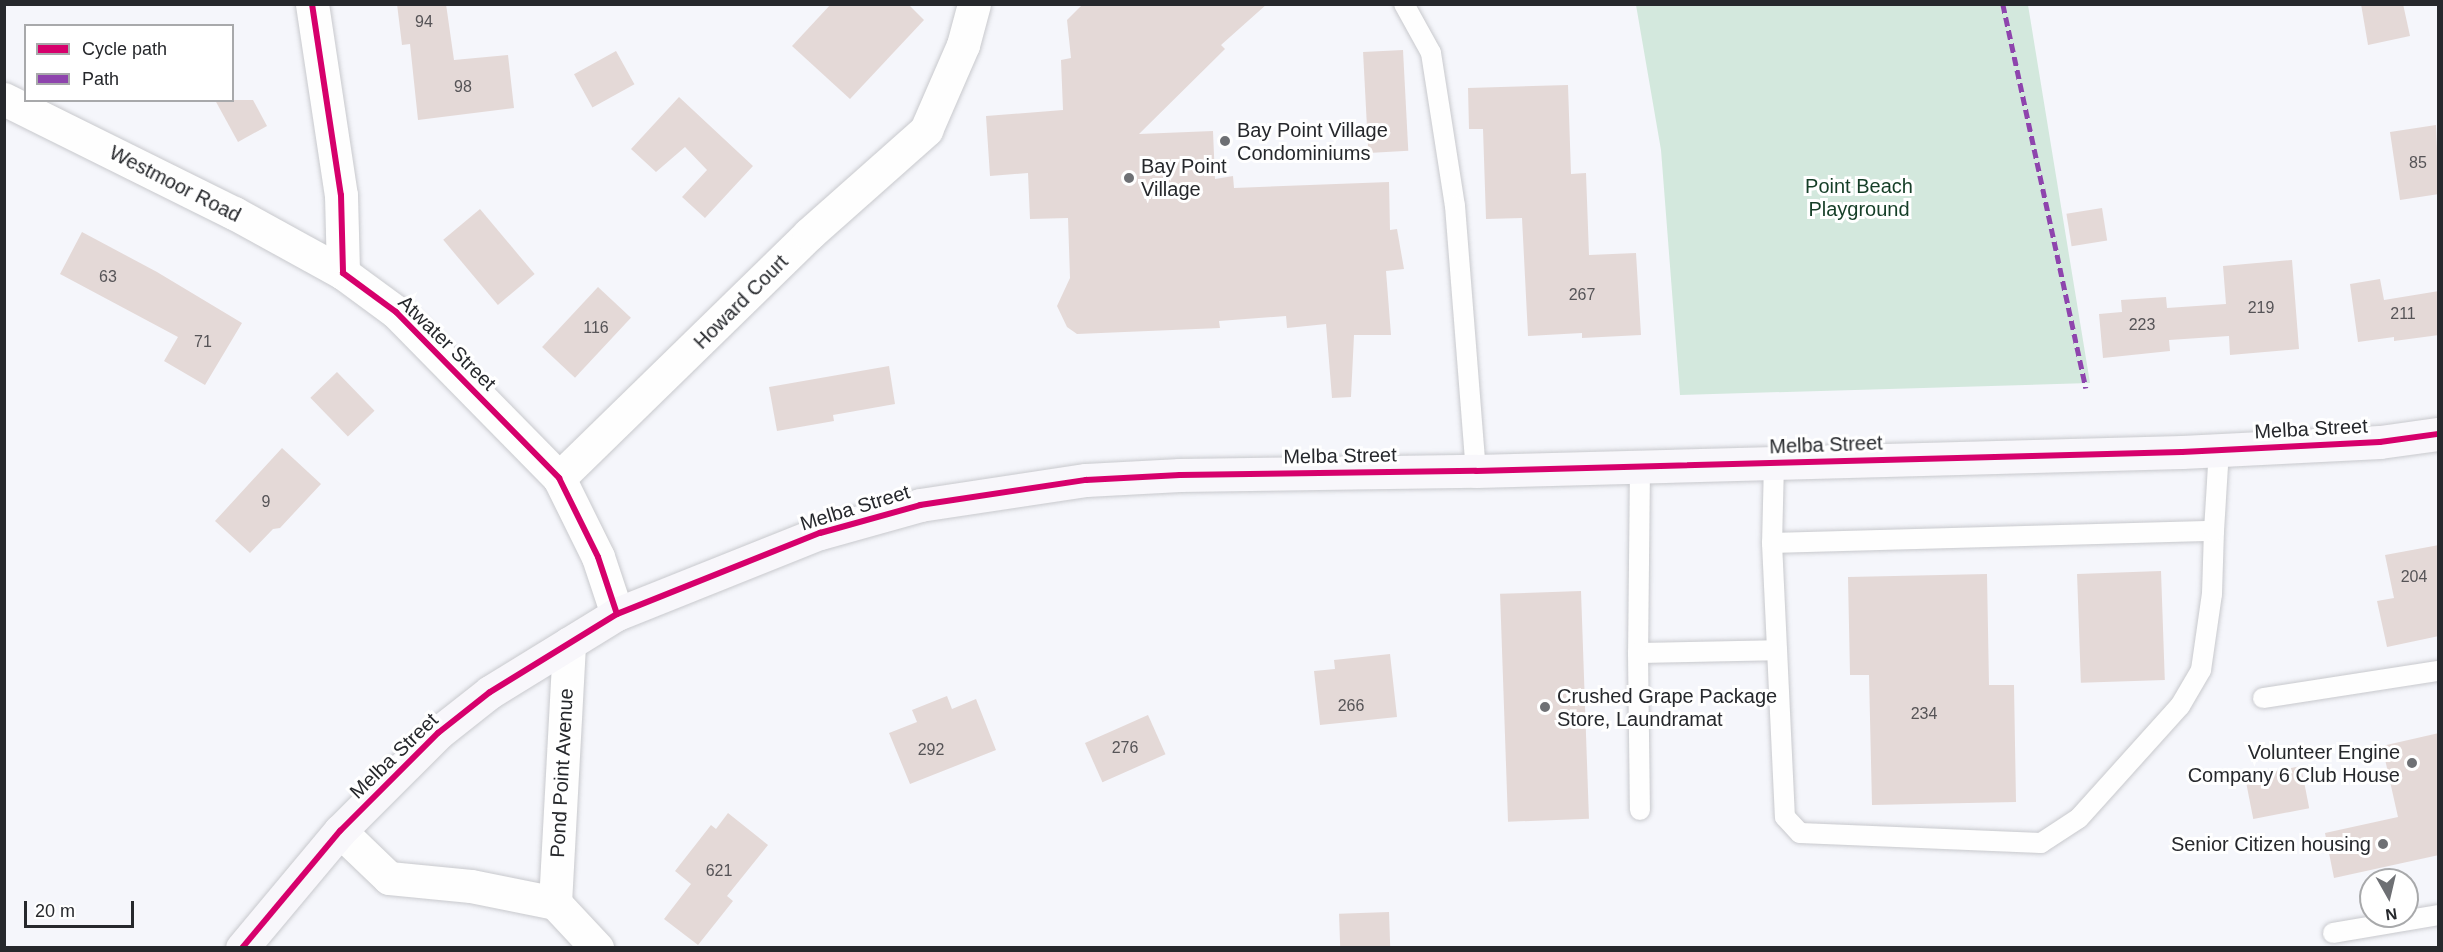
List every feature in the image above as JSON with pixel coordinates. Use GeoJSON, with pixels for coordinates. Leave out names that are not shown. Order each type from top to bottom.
{"type":"FeatureCollection","features":[{"type":"Feature","properties":{"kind":"main road","name":"Melba Street"},"geometry":{"type":"LineString","coordinates":[[242,948],[340,831],[438,734],[490,692],[618,614],[820,533],[920,505],[1086,480],[1192,475],[1641,467],[2219,450],[2380,442],[2439,434]]}},
{"type":"Feature","properties":{"kind":"street"},"geometry":{"type":"LineString","coordinates":[[312,4],[341,195],[343,273]]}},
{"type":"Feature","properties":{"kind":"street","name":"Howard Court"},"geometry":{"type":"LineString","coordinates":[[560,478],[809,234],[926,130],[963,45],[974,4]]}},
{"type":"Feature","properties":{"kind":"street","name":"Westmoor Road"},"geometry":{"type":"LineString","coordinates":[[4,99],[234,213],[343,273]]}},
{"type":"Feature","properties":{"kind":"street","name":"Atwater Street"},"geometry":{"type":"LineString","coordinates":[[343,273],[396,312],[560,478],[597,557],[618,614]]}},
{"type":"Feature","properties":{"kind":"street","name":"Pond Point Avenue"},"geometry":{"type":"LineString","coordinates":[[555,903],[569,643]]}},
{"type":"Feature","properties":{"kind":"street"},"geometry":{"type":"LineString","coordinates":[[340,831],[389,878],[471,886],[555,903],[597,948]]}},
{"type":"Feature","properties":{"kind":"lane"},"geometry":{"type":"LineString","coordinates":[[1404,4],[1431,53],[1455,206],[1476,471]]}},
{"type":"Feature","properties":{"kind":"lane"},"geometry":{"type":"LineString","coordinates":[[1774,463],[1772,543],[1785,817],[1800,833],[2041,843],[2079,818],[2180,706],[2201,670],[2212,594],[2219,450]]}},
{"type":"Feature","properties":{"kind":"lane"},"geometry":{"type":"LineString","coordinates":[[1640,810],[1638,653],[1641,467]]}},
{"type":"Feature","properties":{"kind":"lane"},"geometry":{"type":"LineString","coordinates":[[1772,543],[2214,531]]}},
{"type":"Feature","properties":{"kind":"lane"},"geometry":{"type":"LineString","coordinates":[[1638,653],[1777,650]]}},
{"type":"Feature","properties":{"kind":"lane"},"geometry":{"type":"LineString","coordinates":[[2263,698],[2439,671]]}},
{"type":"Feature","properties":{"kind":"lane"},"geometry":{"type":"LineString","coordinates":[[2333,933],[2439,915]]}},
{"type":"Feature","properties":{"kind":"green space","name":"Point Beach Playground"},"geometry":{"type":"Polygon","coordinates":[[[1636,5],[2028,5],[2090,383],[1680,395],[1661,150],[1636,5]]]}},
{"type":"Feature","properties":{"kind":"building"},"geometry":{"type":"Polygon","coordinates":[[[397,4],[446,4],[454,60],[508,55],[514,108],[418,120],[410,44],[402,45],[397,4]]]}},
{"type":"Feature","properties":{"kind":"building"},"geometry":{"type":"Polygon","coordinates":[[[831,4],[908,4],[924,20],[850,99],[792,46],[831,4]]]}},
{"type":"Feature","properties":{"kind":"building","name":"Bay Point Village"},"geometry":{"type":"Polygon","coordinates":[[[1083,4],[1267,4],[1221,45],[1225,49],[1139,134],[1213,131],[1215,179],[1233,176],[1234,188],[1389,182],[1390,230],[1397,229],[1404,269],[1386,271],[1391,335],[1354,335],[1351,397],[1332,398],[1326,324],[1287,328],[1286,316],[1219,321],[1220,328],[1077,334],[1067,327],[1057,306],[1070,278],[1068,218],[1030,219],[1028,173],[990,176],[986,116],[1063,110],[1061,60],[1071,58],[1067,20],[1083,4]]]}},
{"type":"Feature","properties":{"kind":"building"},"geometry":{"type":"Polygon","coordinates":[[[2361,4],[2403,4],[2410,36],[2368,45],[2361,4]]]}},
{"type":"Feature","properties":{"kind":"building"},"geometry":{"type":"Polygon","coordinates":[[[1403,50],[1408,151],[1368,153],[1363,52],[1403,50]]]}},
{"type":"Feature","properties":{"kind":"building"},"geometry":{"type":"Polygon","coordinates":[[[616,51],[634,84],[592,108],[574,74],[616,51]]]}},
{"type":"Feature","properties":{"kind":"building"},"geometry":{"type":"Polygon","coordinates":[[[1568,85],[1571,174],[1586,173],[1589,255],[1636,253],[1641,335],[1582,338],[1582,333],[1528,336],[1522,218],[1486,219],[1483,129],[1469,129],[1468,88],[1568,85]]]}},
{"type":"Feature","properties":{"kind":"building"},"geometry":{"type":"Polygon","coordinates":[[[679,97],[753,166],[705,218],[682,197],[707,170],[685,147],[656,172],[631,149],[679,97]]]}},
{"type":"Feature","properties":{"kind":"building"},"geometry":{"type":"Polygon","coordinates":[[[253,100],[267,126],[238,142],[216,102],[253,100]]]}},
{"type":"Feature","properties":{"kind":"building"},"geometry":{"type":"Polygon","coordinates":[[[2436,125],[2439,194],[2400,200],[2390,132],[2436,125]]]}},
{"type":"Feature","properties":{"kind":"building"},"geometry":{"type":"Polygon","coordinates":[[[2102,208],[2107,241],[2072,246],[2066,214],[2102,208]]]}},
{"type":"Feature","properties":{"kind":"building"},"geometry":{"type":"Polygon","coordinates":[[[480,209],[535,274],[498,305],[443,240],[480,209]]]}},
{"type":"Feature","properties":{"kind":"building"},"geometry":{"type":"Polygon","coordinates":[[[82,232],[157,272],[242,323],[205,385],[164,361],[178,337],[60,274],[82,232]]]}},
{"type":"Feature","properties":{"kind":"building"},"geometry":{"type":"Polygon","coordinates":[[[2292,260],[2299,349],[2230,355],[2229,336],[2169,340],[2170,351],[2103,358],[2099,314],[2122,312],[2121,300],[2166,297],[2167,308],[2226,304],[2223,266],[2292,260]]]}},
{"type":"Feature","properties":{"kind":"building"},"geometry":{"type":"Polygon","coordinates":[[[2380,279],[2384,300],[2439,291],[2439,335],[2394,341],[2394,337],[2358,342],[2350,284],[2380,279]]]}},
{"type":"Feature","properties":{"kind":"building"},"geometry":{"type":"Polygon","coordinates":[[[598,287],[631,318],[575,378],[542,347],[598,287]]]}},
{"type":"Feature","properties":{"kind":"building"},"geometry":{"type":"Polygon","coordinates":[[[889,366],[895,404],[833,415],[834,421],[777,431],[769,387],[889,366]]]}},
{"type":"Feature","properties":{"kind":"building"},"geometry":{"type":"Polygon","coordinates":[[[337,372],[375,411],[348,437],[310,398],[337,372]]]}},
{"type":"Feature","properties":{"kind":"building"},"geometry":{"type":"Polygon","coordinates":[[[282,448],[321,484],[280,528],[273,529],[250,553],[215,521],[282,448]]]}},
{"type":"Feature","properties":{"kind":"building"},"geometry":{"type":"Polygon","coordinates":[[[2439,545],[2439,636],[2387,647],[2377,601],[2394,598],[2385,555],[2439,545]]]}},
{"type":"Feature","properties":{"kind":"building"},"geometry":{"type":"Polygon","coordinates":[[[2161,571],[2165,680],[2081,683],[2077,574],[2161,571]]]}},
{"type":"Feature","properties":{"kind":"building"},"geometry":{"type":"Polygon","coordinates":[[[1987,574],[1989,685],[2014,685],[2016,802],[1872,805],[1869,675],[1850,675],[1848,577],[1987,574]]]}},
{"type":"Feature","properties":{"kind":"building","name":"Crushed Grape Package Store, Laundramat"},"geometry":{"type":"Polygon","coordinates":[[[1581,591],[1589,819],[1508,822],[1500,594],[1581,591]]]}},
{"type":"Feature","properties":{"kind":"building"},"geometry":{"type":"Polygon","coordinates":[[[1390,654],[1397,717],[1320,725],[1314,671],[1335,669],[1334,660],[1390,654]]]}},
{"type":"Feature","properties":{"kind":"building"},"geometry":{"type":"Polygon","coordinates":[[[947,696],[952,709],[976,699],[996,750],[910,784],[889,733],[917,722],[912,710],[947,696]]]}},
{"type":"Feature","properties":{"kind":"building"},"geometry":{"type":"Polygon","coordinates":[[[1148,715],[1165,754],[1102,782],[1085,743],[1148,715]]]}},
{"type":"Feature","properties":{"kind":"building"},"geometry":{"type":"Polygon","coordinates":[[[2439,733],[2439,855],[2380,868],[2359,868],[2359,873],[2334,878],[2325,833],[2398,817],[2382,746],[2439,733]]]}},
{"type":"Feature","properties":{"kind":"building"},"geometry":{"type":"Polygon","coordinates":[[[2301,766],[2309,808],[2253,819],[2245,777],[2301,766]]]}},
{"type":"Feature","properties":{"kind":"building"},"geometry":{"type":"Polygon","coordinates":[[[728,813],[768,845],[727,896],[733,901],[698,945],[664,919],[691,884],[675,871],[711,825],[716,829],[728,813]]]}},
{"type":"Feature","properties":{"kind":"building"},"geometry":{"type":"Polygon","coordinates":[[[1389,912],[1390,948],[1340,948],[1339,914],[1389,912]]]}},
{"type":"Feature","properties":{"kind":"marked path"},"geometry":{"type":"LineString","coordinates":[[2003,4],[2086,388]]}},
{"type":"Feature","properties":{"kind":"cycle path"},"geometry":{"type":"LineString","coordinates":[[312,4],[341,195],[343,273],[396,312],[559,478],[598,557],[617,614]]}},
{"type":"Feature","properties":{"kind":"cycle path"},"geometry":{"type":"LineString","coordinates":[[242,948],[340,831],[438,733],[490,692],[617,614],[820,533],[920,505],[1086,480],[1180,475],[1476,471],[2182,452],[2380,442],[2438,434]]}},
{"type":"Feature","properties":{"kind":"place","name":"Bay Point Village Condominiums"},"geometry":{"type":"Point","coordinates":[1225,141]}},
{"type":"Feature","properties":{"kind":"place","name":"Bay Point Village"},"geometry":{"type":"Point","coordinates":[1129,178]}},
{"type":"Feature","properties":{"kind":"place","name":"Crushed Grape Package Store, Laundramat"},"geometry":{"type":"Point","coordinates":[1545,707]}},
{"type":"Feature","properties":{"kind":"place","name":"Volunteer Engine Company 6 Club House"},"geometry":{"type":"Point","coordinates":[2412,763]}},
{"type":"Feature","properties":{"kind":"place","name":"Senior Citizen housing"},"geometry":{"type":"Point","coordinates":[2383,844]}}]}
